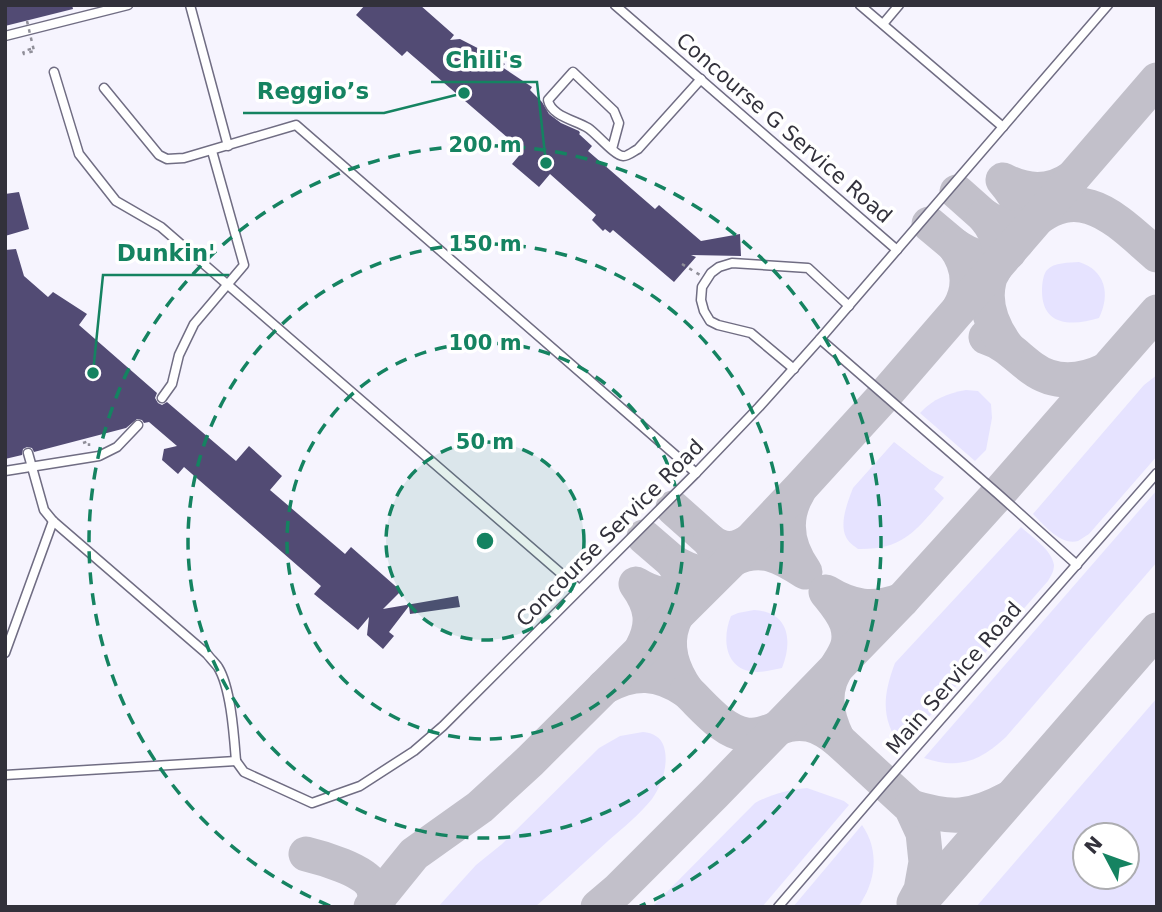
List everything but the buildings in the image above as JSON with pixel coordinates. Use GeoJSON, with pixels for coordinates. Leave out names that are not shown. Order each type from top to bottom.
{"type":"FeatureCollection","features":[{"type":"Feature","properties":{"kind":"lane"},"geometry":{"type":"LineString","coordinates":[[5,36],[128,5]]}},
{"type":"Feature","properties":{"kind":"lane"},"geometry":{"type":"LineString","coordinates":[[190,5],[228,146]]}},
{"type":"Feature","properties":{"kind":"lane","name":"Concourse G Service Road"},"geometry":{"type":"LineString","coordinates":[[615,5],[897,250]]}},
{"type":"Feature","properties":{"kind":"lane"},"geometry":{"type":"LineString","coordinates":[[860,5],[1003,127]]}},
{"type":"Feature","properties":{"kind":"lane"},"geometry":{"type":"LineString","coordinates":[[883,24],[899,5]]}},
{"type":"Feature","properties":{"kind":"lane","name":"Concourse Service Road"},"geometry":{"type":"LineString","coordinates":[[236,761],[244,772],[312,803],[360,786],[414,751],[443,726],[696,473],[794,369],[1108,5]]}},
{"type":"Feature","properties":{"kind":"lane"},"geometry":{"type":"LineString","coordinates":[[54,72],[79,154],[116,201],[161,228],[579,589]]}},
{"type":"Feature","properties":{"kind":"lane"},"geometry":{"type":"LineString","coordinates":[[612,149],[619,123],[614,111],[573,72],[548,100],[549,106],[590,129],[612,149],[621,156],[638,149],[701,79]]}},
{"type":"Feature","properties":{"kind":"lane"},"geometry":{"type":"LineString","coordinates":[[104,88],[159,155],[167,159],[212,151],[296,125],[696,473]]}},
{"type":"Feature","properties":{"kind":"lane"},"geometry":{"type":"LineString","coordinates":[[162,397],[172,384],[179,355],[194,324],[244,265],[212,151]]}},
{"type":"Feature","properties":{"kind":"lane"},"geometry":{"type":"LineString","coordinates":[[794,369],[751,333],[710,321],[701,300],[702,287],[711,273],[732,263],[808,268],[849,306]]}},
{"type":"Feature","properties":{"kind":"lane"},"geometry":{"type":"LineString","coordinates":[[820,340],[1077,565]]}},
{"type":"Feature","properties":{"kind":"lane"},"geometry":{"type":"LineString","coordinates":[[5,471],[99,456],[117,447],[138,425]]}},
{"type":"Feature","properties":{"kind":"lane"},"geometry":{"type":"LineString","coordinates":[[5,775],[236,761],[228,697],[218,667],[207,654],[52,522],[44,510],[28,453]]}},
{"type":"Feature","properties":{"kind":"lane","name":"Main Service Road"},"geometry":{"type":"LineString","coordinates":[[778,907],[1157,473]]}},
{"type":"Feature","properties":{"kind":"lane"},"geometry":{"type":"LineString","coordinates":[[5,653],[52,522]]}},
{"type":"Feature","properties":{"kind":"path"},"geometry":{"type":"LineString","coordinates":[[27,21],[32,50]]}},
{"type":"Feature","properties":{"kind":"path"},"geometry":{"type":"LineString","coordinates":[[682,264],[706,280]]}},
{"type":"Feature","properties":{"kind":"path"},"geometry":{"type":"LineString","coordinates":[[78,441],[81,449],[90,446],[89,441],[83,443]]}},
{"type":"Feature","properties":{"kind":"shaded area"},"geometry":{"type":"Polygon","coordinates":[[[1079,262],[1100,277],[1105,292],[1103,309],[1099,318],[1079,322],[1061,321],[1047,312],[1043,303],[1044,277],[1047,270],[1054,266],[1079,262]]]}},
{"type":"Feature","properties":{"kind":"shaded area"},"geometry":{"type":"Polygon","coordinates":[[[1157,375],[1157,456],[1089,534],[1072,542],[1059,538],[1033,514],[1144,385],[1157,375]]]}},
{"type":"Feature","properties":{"kind":"shaded area"},"geometry":{"type":"Polygon","coordinates":[[[966,390],[978,391],[991,404],[992,418],[986,450],[975,461],[920,413],[941,397],[966,390]]]}},
{"type":"Feature","properties":{"kind":"shaded area"},"geometry":{"type":"Polygon","coordinates":[[[894,442],[930,470],[944,477],[934,489],[944,498],[917,528],[898,542],[858,549],[848,541],[844,531],[849,499],[853,488],[894,442]]]}},
{"type":"Feature","properties":{"kind":"shaded area"},"geometry":{"type":"Polygon","coordinates":[[[1157,490],[1157,562],[1006,737],[987,752],[968,761],[948,763],[924,758],[1157,490]]]}},
{"type":"Feature","properties":{"kind":"shaded area"},"geometry":{"type":"Polygon","coordinates":[[[1021,527],[1050,554],[1054,565],[1048,581],[902,748],[890,727],[886,707],[888,686],[895,663],[1021,527]]]}},
{"type":"Feature","properties":{"kind":"shaded area"},"geometry":{"type":"Polygon","coordinates":[[[754,610],[775,616],[785,629],[787,647],[782,668],[749,671],[740,668],[730,656],[726,640],[731,616],[754,610]]]}},
{"type":"Feature","properties":{"kind":"shaded area"},"geometry":{"type":"Polygon","coordinates":[[[1157,698],[1157,907],[976,907],[1157,698]]]}},
{"type":"Feature","properties":{"kind":"shaded area"},"geometry":{"type":"Polygon","coordinates":[[[643,732],[656,736],[664,747],[665,767],[656,793],[637,815],[535,907],[438,907],[476,865],[502,844],[599,748],[620,736],[643,732]]]}},
{"type":"Feature","properties":{"kind":"shaded area"},"geometry":{"type":"Polygon","coordinates":[[[807,788],[849,805],[762,907],[652,907],[755,803],[780,793],[807,788]]]}},
{"type":"Feature","properties":{"kind":"shaded area"},"geometry":{"type":"Polygon","coordinates":[[[862,825],[871,845],[874,866],[869,887],[858,907],[793,907],[862,825]]]}},
{"type":"Feature","properties":{"kind":"taxiway"},"geometry":{"type":"LineString","coordinates":[[371,907],[414,854],[480,807],[530,761],[733,559],[884,396],[1157,80]]}},
{"type":"Feature","properties":{"kind":"taxiway"},"geometry":{"type":"LineString","coordinates":[[1017,242],[1021,224],[1020,209],[1003,180],[1037,190],[1055,187],[1072,178]]}},
{"type":"Feature","properties":{"kind":"taxiway"},"geometry":{"type":"LineString","coordinates":[[957,192],[984,216]]}},
{"type":"Feature","properties":{"kind":"taxiway"},"geometry":{"type":"LineString","coordinates":[[1007,347],[997,332],[988,307],[987,290],[998,259],[999,246],[995,233],[984,216],[1002,226],[1018,228],[1057,207],[1083,205],[1099,210],[1117,221],[1157,255]]}},
{"type":"Feature","properties":{"kind":"taxiway"},"geometry":{"type":"LineString","coordinates":[[929,224],[954,245]]}},
{"type":"Feature","properties":{"kind":"taxiway"},"geometry":{"type":"LineString","coordinates":[[959,309],[966,293],[967,276],[963,260],[954,245],[981,258],[1009,252]]}},
{"type":"Feature","properties":{"kind":"taxiway"},"geometry":{"type":"LineString","coordinates":[[598,907],[714,794],[902,600],[1157,312]]}},
{"type":"Feature","properties":{"kind":"taxiway"},"geometry":{"type":"LineString","coordinates":[[986,337],[1005,346],[1032,368],[1050,377],[1078,379],[1106,370]]}},
{"type":"Feature","properties":{"kind":"taxiway"},"geometry":{"type":"LineString","coordinates":[[733,559],[753,553],[770,554],[805,572],[794,553],[788,523],[798,492]]}},
{"type":"Feature","properties":{"kind":"taxiway"},"geometry":{"type":"LineString","coordinates":[[673,508],[710,541]]}},
{"type":"Feature","properties":{"kind":"taxiway"},"geometry":{"type":"LineString","coordinates":[[644,537],[673,562]]}},
{"type":"Feature","properties":{"kind":"taxiway"},"geometry":{"type":"LineString","coordinates":[[642,648],[649,631],[650,615],[646,600],[636,584],[662,594],[686,593],[698,589],[714,575],[717,565],[716,554],[710,541],[730,549],[750,541]]}},
{"type":"Feature","properties":{"kind":"taxiway"},"geometry":{"type":"LineString","coordinates":[[604,687],[626,678],[646,675],[666,680],[687,691],[674,667],[669,641],[673,623],[686,592],[683,579],[673,562],[699,572],[711,571],[727,564]]}},
{"type":"Feature","properties":{"kind":"taxiway"},"geometry":{"type":"LineString","coordinates":[[687,691],[714,718],[738,733],[763,734],[787,725],[803,723],[824,730],[838,740],[830,719],[827,696],[830,681],[847,648],[849,633],[843,615],[826,592],[845,602],[872,607],[902,600]]}},
{"type":"Feature","properties":{"kind":"taxiway"},"geometry":{"type":"LineString","coordinates":[[916,907],[1157,630]]}},
{"type":"Feature","properties":{"kind":"taxiway"},"geometry":{"type":"LineString","coordinates":[[838,740],[911,807],[923,833],[926,862],[921,890],[914,903]]}},
{"type":"Feature","properties":{"kind":"taxiway"},"geometry":{"type":"LineString","coordinates":[[911,807],[937,814],[960,815],[983,810],[1008,799]]}},
{"type":"Feature","properties":{"kind":"taxiway"},"geometry":{"type":"LineString","coordinates":[[306,854],[342,865],[360,874],[372,885],[378,907]]}},
{"type":"Feature","properties":{"kind":"place","name":"Reggio’s"},"geometry":{"type":"Point","coordinates":[464,93]}},
{"type":"Feature","properties":{"kind":"place","name":"Chili's"},"geometry":{"type":"Point","coordinates":[546,163]}},
{"type":"Feature","properties":{"kind":"place","name":"Dunkin'"},"geometry":{"type":"Point","coordinates":[93,373]}}]}
